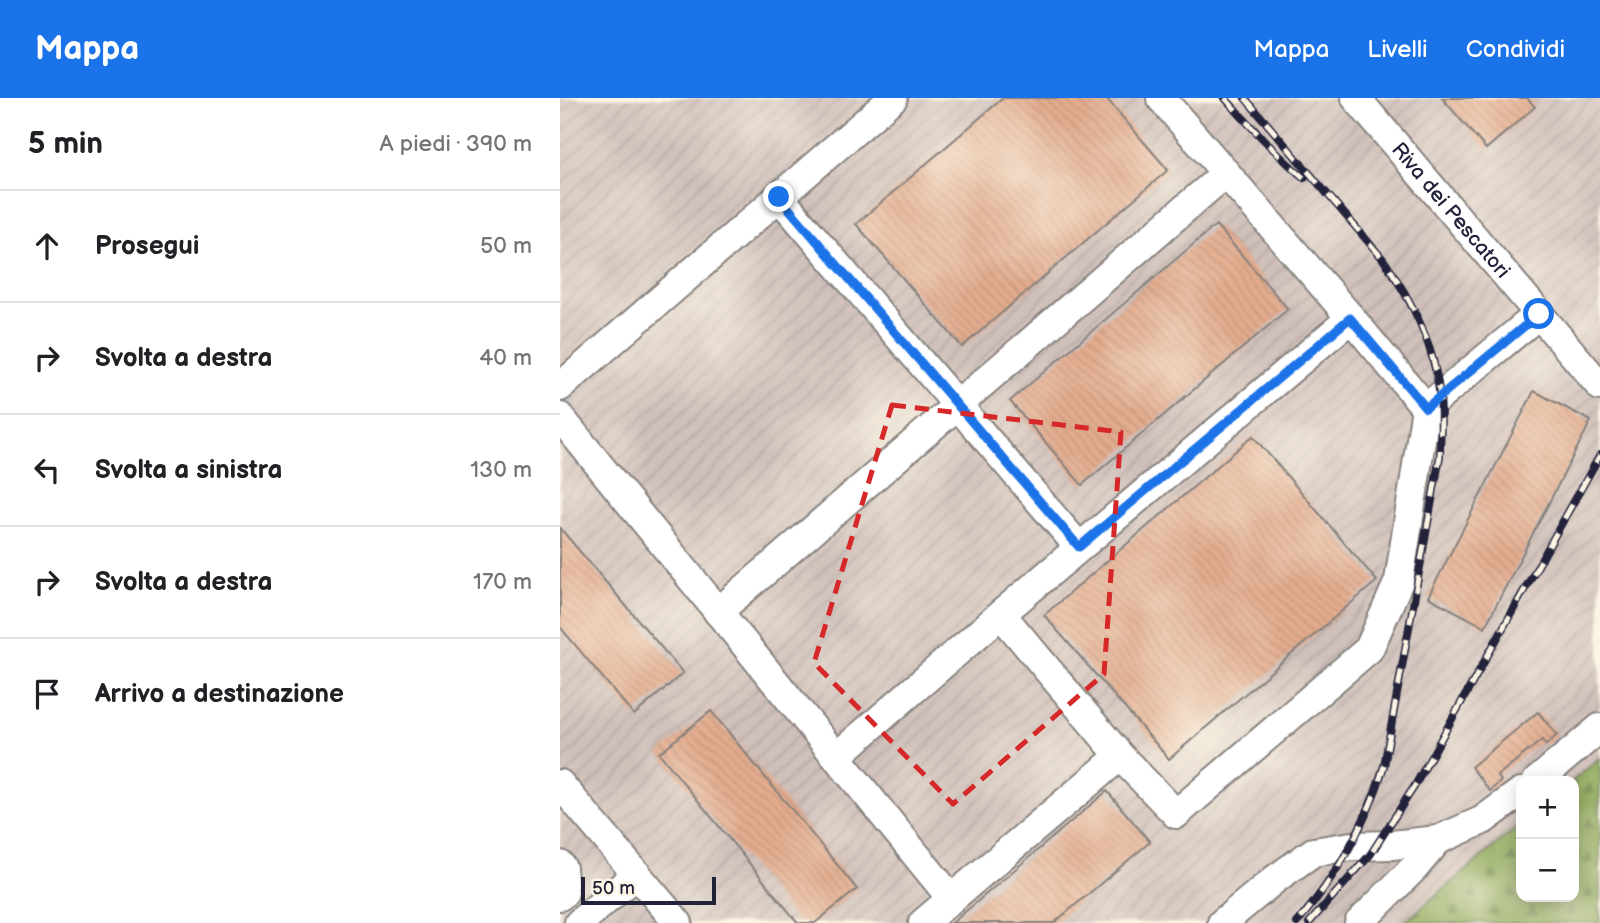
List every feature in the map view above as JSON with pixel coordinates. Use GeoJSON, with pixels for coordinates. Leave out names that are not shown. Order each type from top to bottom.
{"type":"FeatureCollection","features":[{"type":"Feature","properties":{"kind":"lane"},"geometry":{"type":"LineString","coordinates":[[560,387],[893,98]]}},
{"type":"Feature","properties":{"kind":"lane"},"geometry":{"type":"LineString","coordinates":[[1161,98],[1426,408]]}},
{"type":"Feature","properties":{"kind":"lane","name":"Riva dei Pescatori"},"geometry":{"type":"LineString","coordinates":[[1356,98],[1600,386]]}},
{"type":"Feature","properties":{"kind":"lane"},"geometry":{"type":"LineString","coordinates":[[718,612],[1226,173]]}},
{"type":"Feature","properties":{"kind":"lane"},"geometry":{"type":"LineString","coordinates":[[779,197],[1079,547]]}},
{"type":"Feature","properties":{"kind":"lane"},"geometry":{"type":"LineString","coordinates":[[1001,614],[1120,755],[1176,814],[1369,649],[1399,581],[1426,408],[1539,314]]}},
{"type":"Feature","properties":{"kind":"lane"},"geometry":{"type":"LineString","coordinates":[[836,757],[1350,318]]}},
{"type":"Feature","properties":{"kind":"lane"},"geometry":{"type":"LineString","coordinates":[[560,417],[951,898]]}},
{"type":"Feature","properties":{"kind":"lane"},"geometry":{"type":"LineString","coordinates":[[1543,776],[1600,728]]}},
{"type":"Feature","properties":{"kind":"lane"},"geometry":{"type":"LineString","coordinates":[[923,923],[1120,755]]}},
{"type":"Feature","properties":{"kind":"lane"},"geometry":{"type":"LineString","coordinates":[[560,784],[678,923]]}},
{"type":"Feature","properties":{"kind":"lane"},"geometry":{"type":"LineString","coordinates":[[1222,923],[1274,880],[1314,852],[1352,846],[1384,846],[1438,840],[1483,820],[1516,796]]}},
{"type":"Feature","properties":{"kind":"lane"},"geometry":{"type":"LineString","coordinates":[[1359,923],[1438,840]]}},
{"type":"Feature","properties":{"kind":"lane"},"geometry":{"type":"LineString","coordinates":[[560,865],[564,892],[560,896]]}},
{"type":"Feature","properties":{"kind":"lane"},"geometry":{"type":"LineString","coordinates":[[579,923],[637,874]]}},
{"type":"Feature","properties":{"kind":"highlighted area"},"geometry":{"type":"Polygon","coordinates":[[[892,405],[1121,432],[1104,674],[953,804],[814,663],[892,405]]]}},
{"type":"Feature","properties":{"kind":"shaded area"},"geometry":{"type":"Polygon","coordinates":[[[560,98],[1600,98],[1600,758],[1578,776],[1516,776],[1516,828],[1403,923],[560,923],[560,98]]]}},
{"type":"Feature","properties":{"kind":"green space"},"geometry":{"type":"Polygon","coordinates":[[[1600,758],[1600,923],[1403,923],[1516,828],[1516,902],[1579,902],[1578,776],[1600,758]]]}},
{"type":"Feature","properties":{"kind":"building"},"geometry":{"type":"Polygon","coordinates":[[[1003,98],[1106,98],[1168,170],[962,347],[856,224],[1003,98]]]}},
{"type":"Feature","properties":{"kind":"building"},"geometry":{"type":"Polygon","coordinates":[[[1442,98],[1527,98],[1535,107],[1486,149],[1442,98]]]}},
{"type":"Feature","properties":{"kind":"building"},"geometry":{"type":"Polygon","coordinates":[[[1216,225],[1288,309],[1082,485],[1010,401],[1216,225]]]}},
{"type":"Feature","properties":{"kind":"building"},"geometry":{"type":"Polygon","coordinates":[[[1534,391],[1591,421],[1485,627],[1428,597],[1534,391]]]}},
{"type":"Feature","properties":{"kind":"building"},"geometry":{"type":"Polygon","coordinates":[[[1253,436],[1377,581],[1169,759],[1044,615],[1253,436]]]}},
{"type":"Feature","properties":{"kind":"building"},"geometry":{"type":"Polygon","coordinates":[[[560,528],[683,673],[634,715],[560,627],[560,528]]]}},
{"type":"Feature","properties":{"kind":"building"},"geometry":{"type":"Polygon","coordinates":[[[711,711],[857,889],[815,923],[798,923],[659,753],[711,711]]]}},
{"type":"Feature","properties":{"kind":"building"},"geometry":{"type":"Polygon","coordinates":[[[1538,712],[1557,735],[1546,745],[1542,740],[1497,776],[1501,781],[1490,791],[1471,767],[1538,712]]]}},
{"type":"Feature","properties":{"kind":"building"},"geometry":{"type":"Polygon","coordinates":[[[1107,791],[1150,842],[1054,923],[952,923],[1107,791]]]}},
{"type":"Feature","properties":{"kind":"railway"},"geometry":{"type":"LineString","coordinates":[[1225,98],[1304,178]]}},
{"type":"Feature","properties":{"kind":"railway"},"geometry":{"type":"LineString","coordinates":[[1245,98],[1394,275],[1413,308],[1427,341],[1441,404],[1440,456],[1384,766],[1349,849],[1325,887],[1297,923]]}},
{"type":"Feature","properties":{"kind":"railway"},"geometry":{"type":"LineString","coordinates":[[1309,923],[1370,855],[1414,787],[1600,455]]}},
{"type":"Feature","properties":{"kind":"route"},"geometry":{"type":"LineString","coordinates":[[779,197],[1079,547],[1350,318],[1426,408],[1539,314]]}}]}
